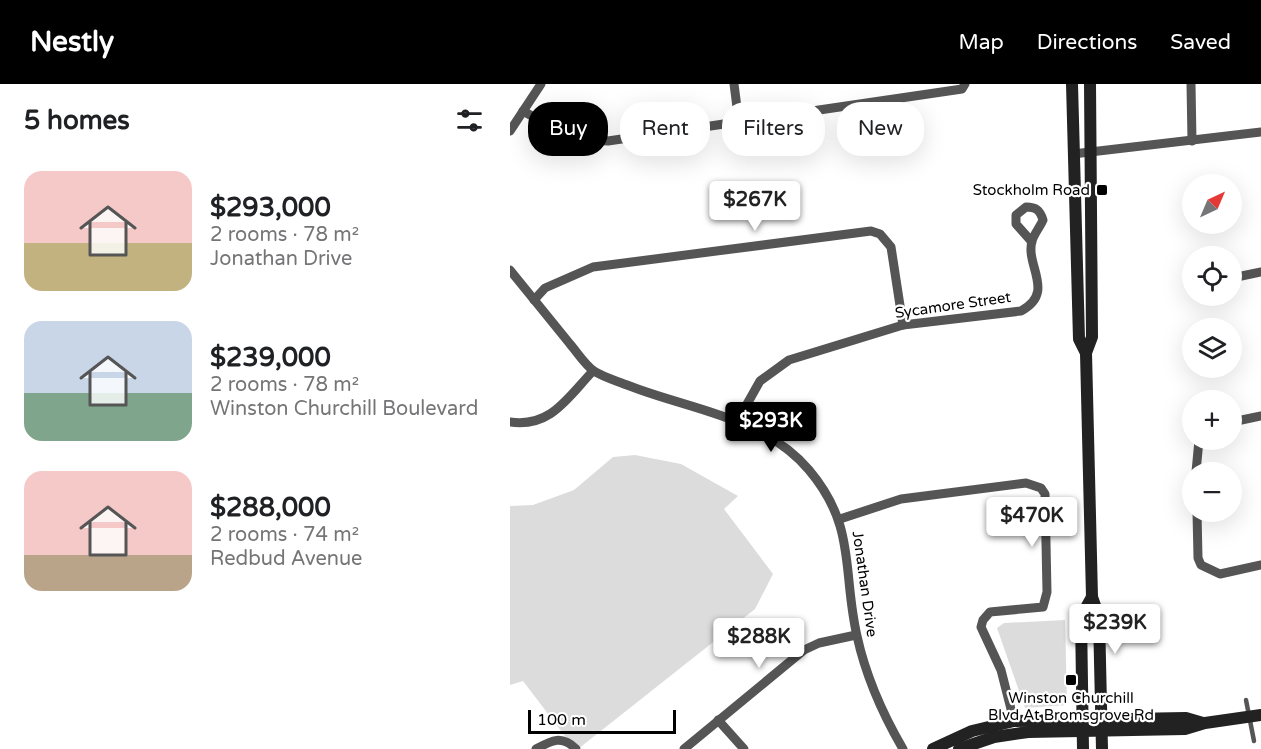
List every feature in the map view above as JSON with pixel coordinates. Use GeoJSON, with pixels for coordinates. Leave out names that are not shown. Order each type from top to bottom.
{"type":"FeatureCollection","features":[{"type":"Feature","properties":{"kind":"main road"},"geometry":{"type":"LineString","coordinates":[[1072,84],[1079,339],[1086,353]]}},
{"type":"Feature","properties":{"kind":"main road"},"geometry":{"type":"LineString","coordinates":[[1090,84],[1092,338],[1086,353],[1092,597],[1099,617],[1102,749]]}},
{"type":"Feature","properties":{"kind":"main road"},"geometry":{"type":"LineString","coordinates":[[1083,749],[1081,617],[1092,597]]}},
{"type":"Feature","properties":{"kind":"main road"},"geometry":{"type":"LineString","coordinates":[[933,749],[972,731],[1014,721],[1102,726],[1186,718],[1204,723],[1255,716]]}},
{"type":"Feature","properties":{"kind":"main road"},"geometry":{"type":"LineString","coordinates":[[958,749],[1010,734],[1083,725]]}},
{"type":"Feature","properties":{"kind":"street"},"geometry":{"type":"LineString","coordinates":[[510,131],[541,84]]}},
{"type":"Feature","properties":{"kind":"street"},"geometry":{"type":"LineString","coordinates":[[734,84],[736,102]]}},
{"type":"Feature","properties":{"kind":"street"},"geometry":{"type":"LineString","coordinates":[[825,110],[962,89],[965,84]]}},
{"type":"Feature","properties":{"kind":"street"},"geometry":{"type":"LineString","coordinates":[[1191,84],[1192,141]]}},
{"type":"Feature","properties":{"kind":"street"},"geometry":{"type":"LineString","coordinates":[[523,111],[573,139],[608,141],[722,125]]}},
{"type":"Feature","properties":{"kind":"street"},"geometry":{"type":"LineString","coordinates":[[1073,154],[1261,132]]}},
{"type":"Feature","properties":{"kind":"street"},"geometry":{"type":"LineString","coordinates":[[534,300],[545,288],[593,267],[871,231],[880,234],[891,247],[903,325]]}},
{"type":"Feature","properties":{"kind":"street","name":"Sycamore Street"},"geometry":{"type":"LineString","coordinates":[[738,420],[760,381],[789,360],[903,325],[1021,311],[1030,306],[1038,289],[1032,242]]}},
{"type":"Feature","properties":{"kind":"street","name":"Jonathan Drive"},"geometry":{"type":"LineString","coordinates":[[510,270],[593,371],[653,395],[738,420],[772,438],[808,468],[826,493],[840,519],[847,547],[856,635],[872,688],[903,749]]}},
{"type":"Feature","properties":{"kind":"street"},"geometry":{"type":"LineString","coordinates":[[1242,276],[1261,272]]}},
{"type":"Feature","properties":{"kind":"street"},"geometry":{"type":"LineString","coordinates":[[510,422],[520,424],[549,417],[593,371]]}},
{"type":"Feature","properties":{"kind":"street"},"geometry":{"type":"LineString","coordinates":[[1242,420],[1261,416]]}},
{"type":"Feature","properties":{"kind":"street"},"geometry":{"type":"LineString","coordinates":[[840,519],[902,499],[1026,483],[1036,484],[1041,488],[1045,494],[1047,592],[1043,607],[1037,610],[990,612],[983,620],[981,627],[1001,670],[1014,721]]}},
{"type":"Feature","properties":{"kind":"street"},"geometry":{"type":"LineString","coordinates":[[1197,522],[1198,558],[1201,565],[1220,574],[1261,565]]}},
{"type":"Feature","properties":{"kind":"street"},"geometry":{"type":"LineString","coordinates":[[684,749],[804,650],[833,639],[856,635]]}},
{"type":"Feature","properties":{"kind":"street"},"geometry":{"type":"LineString","coordinates":[[718,720],[744,749]]}},
{"type":"Feature","properties":{"kind":"street"},"geometry":{"type":"LineString","coordinates":[[536,749],[554,739],[564,740],[576,749]]}},
{"type":"Feature","properties":{"kind":"lane"},"geometry":{"type":"LineString","coordinates":[[1246,700],[1255,716],[1254,741]]}},
{"type":"Feature","properties":{"kind":"shaded area"},"geometry":{"type":"Polygon","coordinates":[[[635,455],[681,464],[738,496],[724,509],[773,574],[755,609],[578,749],[571,744],[523,681],[510,685],[510,506],[533,505],[574,490],[613,457],[635,455]]]}},
{"type":"Feature","properties":{"kind":"shaded area"},"geometry":{"type":"Polygon","coordinates":[[[1065,620],[1067,705],[1025,708],[997,628],[1004,623],[1065,620]]]}},
{"type":"Feature","properties":{"kind":"place","name":"Stockholm Road"},"geometry":{"type":"Point","coordinates":[1102,190]}},
{"type":"Feature","properties":{"kind":"place","name":"Winston Churchill Blvd At Bromsgrove Rd"},"geometry":{"type":"Point","coordinates":[1071,680]}}]}
